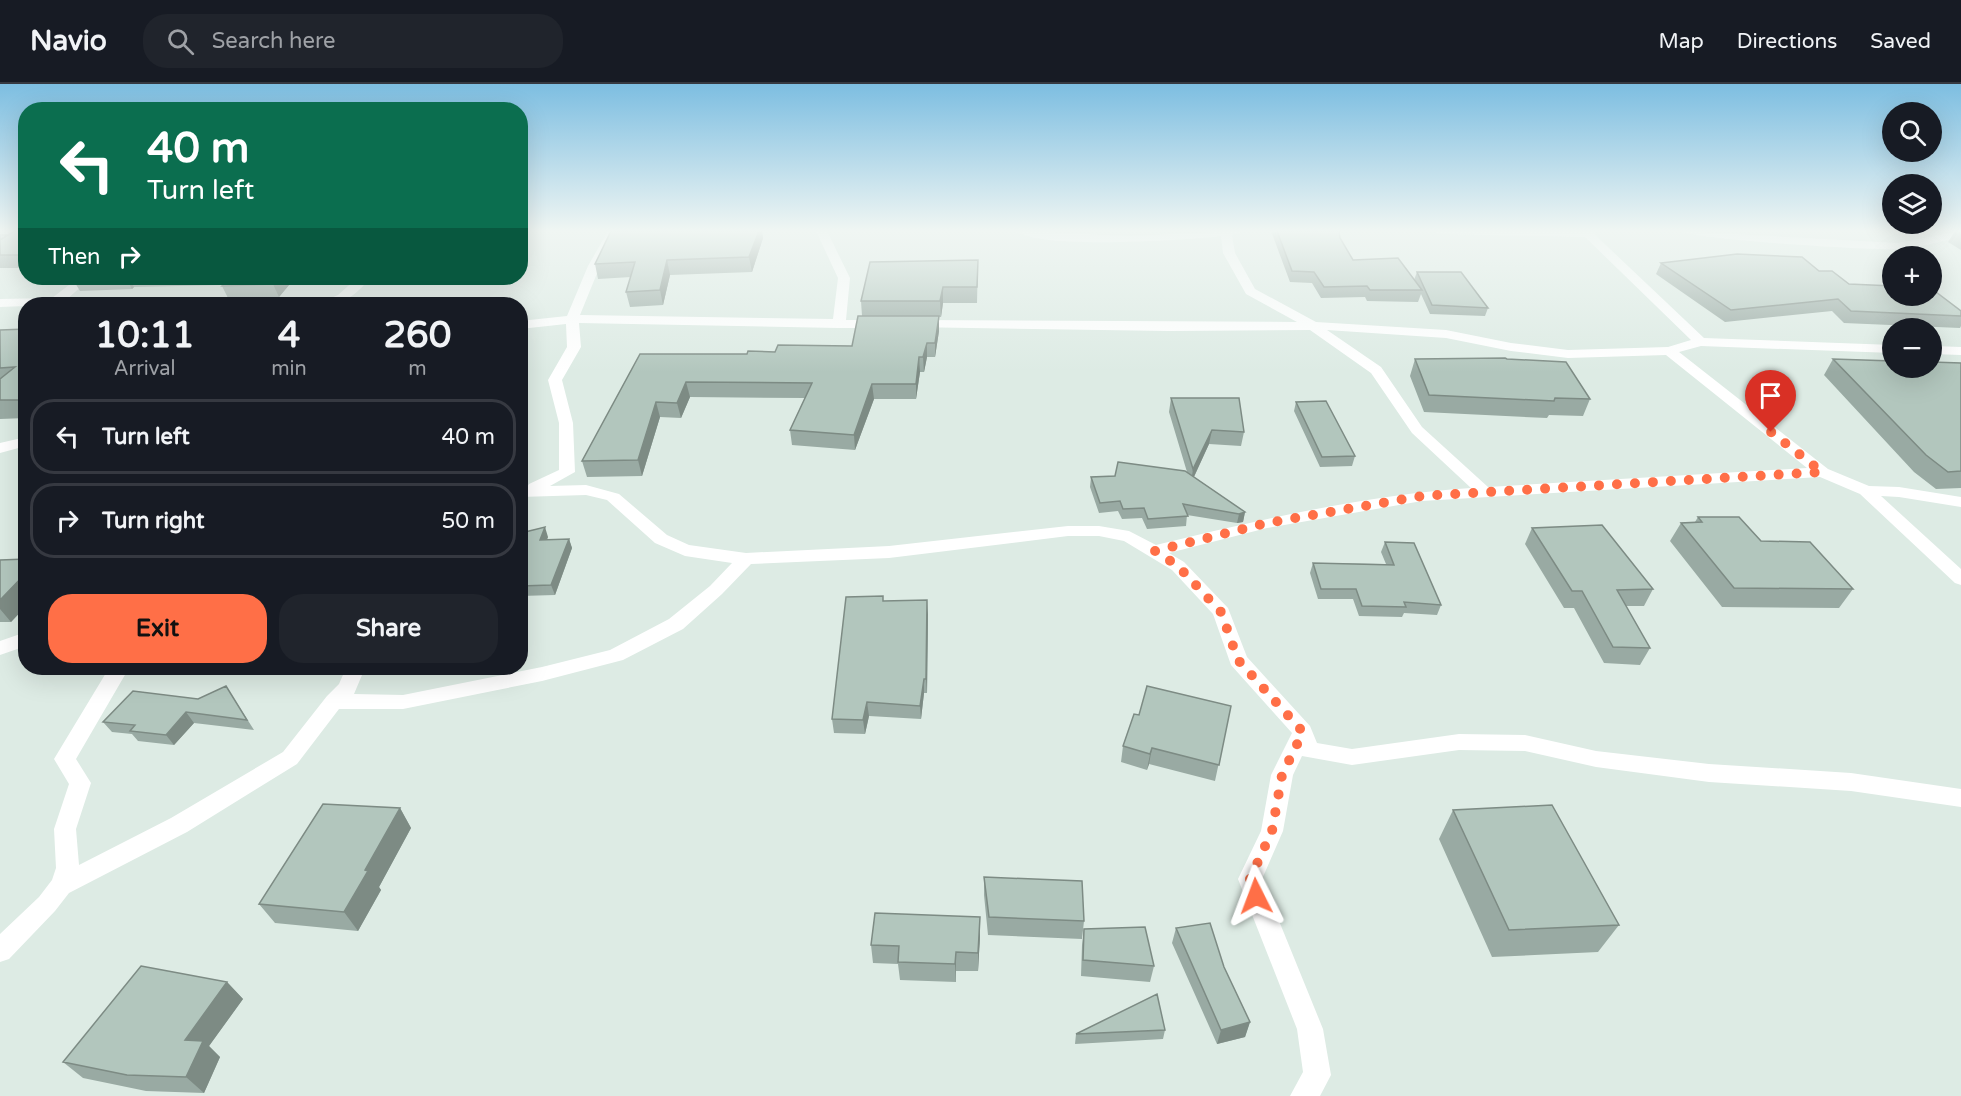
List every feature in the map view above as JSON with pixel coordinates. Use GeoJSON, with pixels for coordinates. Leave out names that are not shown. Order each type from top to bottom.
{"type":"FeatureCollection","features":[{"type":"Feature","properties":{"kind":"street"},"geometry":{"type":"LineString","coordinates":[[528,489],[567,472],[566,423],[555,380],[574,347],[572,320],[589,278]]}},
{"type":"Feature","properties":{"kind":"street"},"geometry":{"type":"LineString","coordinates":[[839,324],[844,278]]}},
{"type":"Feature","properties":{"kind":"street"},"geometry":{"type":"LineString","coordinates":[[1243,278],[1250,291],[1313,326],[1376,370],[1416,430],[1484,492]]}},
{"type":"Feature","properties":{"kind":"street"},"geometry":{"type":"LineString","coordinates":[[1634,278],[1700,342]]}},
{"type":"Feature","properties":{"kind":"street"},"geometry":{"type":"LineString","coordinates":[[61,297],[76,285]]}},
{"type":"Feature","properties":{"kind":"street"},"geometry":{"type":"LineString","coordinates":[[343,297],[356,285]]}},
{"type":"Feature","properties":{"kind":"street"},"geometry":{"type":"LineString","coordinates":[[0,303],[18,303]]}},
{"type":"Feature","properties":{"kind":"street"},"geometry":{"type":"LineString","coordinates":[[528,324],[572,320],[1169,327],[1313,326],[1446,334],[1521,349],[1568,354],[1669,351],[1700,342],[1882,349]]}},
{"type":"Feature","properties":{"kind":"street"},"geometry":{"type":"LineString","coordinates":[[1942,350],[1961,351]]}},
{"type":"Feature","properties":{"kind":"street"},"geometry":{"type":"LineString","coordinates":[[1669,351],[1822,472],[1866,491],[1961,579]]}},
{"type":"Feature","properties":{"kind":"street"},"geometry":{"type":"LineString","coordinates":[[0,448],[18,443]]}},
{"type":"Feature","properties":{"kind":"street"},"geometry":{"type":"LineString","coordinates":[[1155,551],[1267,523],[1422,496],[1822,472]]}},
{"type":"Feature","properties":{"kind":"street"},"geometry":{"type":"LineString","coordinates":[[528,492],[586,490],[613,497],[662,539],[685,550],[746,559],[889,552],[1068,531],[1100,531],[1129,536],[1178,566],[1221,612],[1238,660],[1303,732],[1308,750],[1352,757],[1459,742],[1526,743],[1596,759],[1675,769],[1851,782],[1961,798]]}},
{"type":"Feature","properties":{"kind":"street"},"geometry":{"type":"LineString","coordinates":[[1866,491],[1899,492],[1961,502]]}},
{"type":"Feature","properties":{"kind":"street"},"geometry":{"type":"LineString","coordinates":[[334,700],[403,702],[542,674],[616,655],[676,624],[716,590],[746,559]]}},
{"type":"Feature","properties":{"kind":"street"},"geometry":{"type":"LineString","coordinates":[[0,648],[18,642]]}},
{"type":"Feature","properties":{"kind":"street"},"geometry":{"type":"LineString","coordinates":[[0,951],[47,904],[61,886],[68,868],[65,829],[80,783],[64,759],[115,675]]}},
{"type":"Feature","properties":{"kind":"street"},"geometry":{"type":"LineString","coordinates":[[61,886],[170,830],[290,758],[334,700],[348,688],[353,675]]}},
{"type":"Feature","properties":{"kind":"street"},"geometry":{"type":"LineString","coordinates":[[1303,732],[1282,775],[1272,831],[1250,879],[1310,1029],[1317,1075],[1304,1096]]}},
{"type":"Feature","properties":{"kind":"building"},"geometry":{"type":"Polygon","coordinates":[[[630,278],[663,278],[660,290],[626,292],[630,278]]]}},
{"type":"Feature","properties":{"kind":"building"},"geometry":{"type":"Polygon","coordinates":[[[866,278],[977,278],[977,287],[943,287],[940,301],[861,301],[866,278]]]}},
{"type":"Feature","properties":{"kind":"building"},"geometry":{"type":"Polygon","coordinates":[[[1318,278],[1413,278],[1422,290],[1370,290],[1367,286],[1324,287],[1318,278]]]}},
{"type":"Feature","properties":{"kind":"building"},"geometry":{"type":"Polygon","coordinates":[[[1420,278],[1466,278],[1488,308],[1432,305],[1420,278]]]}},
{"type":"Feature","properties":{"kind":"building"},"geometry":{"type":"Polygon","coordinates":[[[1684,278],[1841,278],[1849,284],[1882,286],[1882,306],[1942,306],[1942,297],[1961,311],[1961,316],[1851,311],[1838,299],[1731,310],[1684,278]]]}},
{"type":"Feature","properties":{"kind":"building"},"geometry":{"type":"Polygon","coordinates":[[[858,316],[939,316],[935,343],[927,343],[923,357],[919,357],[916,384],[872,384],[854,435],[790,430],[812,383],[686,382],[677,403],[656,402],[638,460],[582,461],[640,354],[747,354],[748,351],[775,352],[778,345],[852,346],[858,316]]]}},
{"type":"Feature","properties":{"kind":"building"},"geometry":{"type":"Polygon","coordinates":[[[18,329],[18,400],[0,400],[0,379],[15,367],[0,368],[0,330],[18,329]]]}},
{"type":"Feature","properties":{"kind":"building"},"geometry":{"type":"Polygon","coordinates":[[[1505,358],[1566,362],[1590,399],[1555,398],[1554,401],[1429,395],[1415,359],[1505,358]]]}},
{"type":"Feature","properties":{"kind":"building"},"geometry":{"type":"Polygon","coordinates":[[[1833,359],[1882,361],[1882,378],[1942,378],[1942,362],[1961,363],[1961,471],[1948,472],[1926,455],[1833,359]]]}},
{"type":"Feature","properties":{"kind":"building"},"geometry":{"type":"Polygon","coordinates":[[[1171,398],[1239,398],[1244,432],[1212,430],[1193,469],[1171,398]]]}},
{"type":"Feature","properties":{"kind":"building"},"geometry":{"type":"Polygon","coordinates":[[[1326,401],[1355,456],[1322,457],[1296,402],[1326,401]]]}},
{"type":"Feature","properties":{"kind":"building"},"geometry":{"type":"Polygon","coordinates":[[[1118,462],[1185,471],[1245,512],[1239,514],[1183,504],[1188,516],[1148,519],[1144,508],[1123,509],[1120,501],[1100,503],[1091,477],[1115,476],[1118,462]]]}},
{"type":"Feature","properties":{"kind":"building"},"geometry":{"type":"Polygon","coordinates":[[[1698,517],[1739,517],[1761,541],[1810,542],[1853,589],[1734,588],[1681,523],[1702,522],[1698,517]]]}},
{"type":"Feature","properties":{"kind":"building"},"geometry":{"type":"Polygon","coordinates":[[[1602,525],[1653,589],[1617,590],[1650,648],[1613,647],[1582,591],[1572,591],[1532,528],[1602,525]]]}},
{"type":"Feature","properties":{"kind":"building"},"geometry":{"type":"Polygon","coordinates":[[[545,527],[540,540],[569,539],[551,585],[528,586],[528,531],[545,527]]]}},
{"type":"Feature","properties":{"kind":"building"},"geometry":{"type":"Polygon","coordinates":[[[1385,542],[1414,543],[1441,605],[1404,602],[1406,607],[1362,606],[1356,589],[1321,589],[1313,563],[1394,565],[1385,542]]]}},
{"type":"Feature","properties":{"kind":"building"},"geometry":{"type":"Polygon","coordinates":[[[18,559],[18,581],[0,600],[0,560],[18,559]]]}},
{"type":"Feature","properties":{"kind":"building"},"geometry":{"type":"Polygon","coordinates":[[[883,596],[883,601],[927,600],[926,679],[924,679],[920,706],[867,702],[863,720],[832,719],[846,597],[883,596]]]}},
{"type":"Feature","properties":{"kind":"building"},"geometry":{"type":"Polygon","coordinates":[[[226,686],[247,720],[186,712],[166,735],[130,731],[135,725],[103,722],[133,691],[198,699],[226,686]]]}},
{"type":"Feature","properties":{"kind":"building"},"geometry":{"type":"Polygon","coordinates":[[[1147,686],[1231,706],[1219,765],[1152,748],[1150,754],[1123,746],[1134,714],[1139,715],[1147,686]]]}},
{"type":"Feature","properties":{"kind":"building"},"geometry":{"type":"Polygon","coordinates":[[[323,804],[400,808],[344,912],[259,904],[323,804]]]}},
{"type":"Feature","properties":{"kind":"building"},"geometry":{"type":"Polygon","coordinates":[[[1552,805],[1619,925],[1509,930],[1453,810],[1552,805]]]}},
{"type":"Feature","properties":{"kind":"building"},"geometry":{"type":"Polygon","coordinates":[[[984,877],[1082,881],[1084,921],[989,917],[984,877]]]}},
{"type":"Feature","properties":{"kind":"building"},"geometry":{"type":"Polygon","coordinates":[[[875,913],[980,917],[978,953],[956,952],[955,964],[898,962],[899,946],[871,945],[875,913]]]}},
{"type":"Feature","properties":{"kind":"building"},"geometry":{"type":"Polygon","coordinates":[[[1210,923],[1224,967],[1250,1022],[1221,1030],[1176,928],[1210,923]]]}},
{"type":"Feature","properties":{"kind":"building"},"geometry":{"type":"Polygon","coordinates":[[[1145,927],[1154,966],[1083,960],[1084,929],[1145,927]]]}},
{"type":"Feature","properties":{"kind":"building"},"geometry":{"type":"Polygon","coordinates":[[[141,966],[227,982],[185,1040],[203,1041],[186,1077],[127,1075],[63,1062],[141,966]]]}},
{"type":"Feature","properties":{"kind":"building"},"geometry":{"type":"Polygon","coordinates":[[[1157,994],[1165,1030],[1076,1034],[1157,994]]]}},
{"type":"Feature","properties":{"kind":"route"},"geometry":{"type":"LineString","coordinates":[[1256,896],[1250,879],[1272,831],[1282,775],[1303,732],[1238,660],[1221,612],[1178,566],[1155,551],[1267,523],[1422,496],[1822,472],[1771,432]]}}]}
